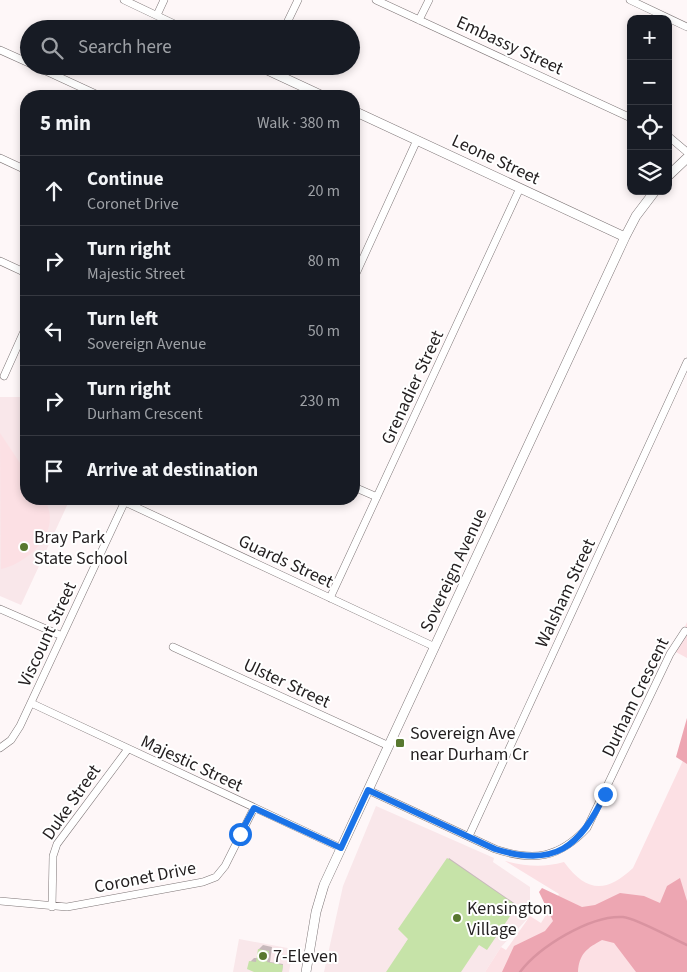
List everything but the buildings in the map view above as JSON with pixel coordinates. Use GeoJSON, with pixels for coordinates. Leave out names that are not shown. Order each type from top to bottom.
{"type":"FeatureCollection","features":[{"type":"Feature","properties":{"kind":"street"},"geometry":{"type":"LineString","coordinates":[[124,0],[167,20]]}},
{"type":"Feature","properties":{"kind":"street"},"geometry":{"type":"LineString","coordinates":[[157,15],[164,0]]}},
{"type":"Feature","properties":{"kind":"street"},"geometry":{"type":"LineString","coordinates":[[288,20],[298,0]]}},
{"type":"Feature","properties":{"kind":"street","name":"Embassy Street"},"geometry":{"type":"LineString","coordinates":[[376,0],[627,116]]}},
{"type":"Feature","properties":{"kind":"street"},"geometry":{"type":"LineString","coordinates":[[419,20],[429,0]]}},
{"type":"Feature","properties":{"kind":"street"},"geometry":{"type":"LineString","coordinates":[[630,0],[687,26]]}},
{"type":"Feature","properties":{"kind":"street"},"geometry":{"type":"LineString","coordinates":[[0,52],[20,60]]}},
{"type":"Feature","properties":{"kind":"street"},"geometry":{"type":"LineString","coordinates":[[54,75],[87,90]]}},
{"type":"Feature","properties":{"kind":"street"},"geometry":{"type":"LineString","coordinates":[[279,75],[308,90]]}},
{"type":"Feature","properties":{"kind":"street","name":"Leone Street"},"geometry":{"type":"LineString","coordinates":[[360,114],[625,237]]}},
{"type":"Feature","properties":{"kind":"street"},"geometry":{"type":"LineString","coordinates":[[672,139],[687,152]]}},
{"type":"Feature","properties":{"kind":"street"},"geometry":{"type":"LineString","coordinates":[[360,265],[417,140]]}},
{"type":"Feature","properties":{"kind":"street"},"geometry":{"type":"LineString","coordinates":[[0,158],[20,167]]}},
{"type":"Feature","properties":{"kind":"street"},"geometry":{"type":"LineString","coordinates":[[672,172],[687,158]]}},
{"type":"Feature","properties":{"kind":"street","name":"Grenadier Street"},"geometry":{"type":"LineString","coordinates":[[330,598],[520,188]]}},
{"type":"Feature","properties":{"kind":"street","name":"Sovereign Avenue"},"geometry":{"type":"LineString","coordinates":[[306,972],[324,885],[625,237],[636,216],[652,195]]}},
{"type":"Feature","properties":{"kind":"street"},"geometry":{"type":"LineString","coordinates":[[0,261],[20,270]]}},
{"type":"Feature","properties":{"kind":"street"},"geometry":{"type":"LineString","coordinates":[[4,376],[20,340]]}},
{"type":"Feature","properties":{"kind":"street","name":"Walsham Street"},"geometry":{"type":"LineString","coordinates":[[469,836],[687,362]]}},
{"type":"Feature","properties":{"kind":"street"},"geometry":{"type":"LineString","coordinates":[[360,489],[377,497]]}},
{"type":"Feature","properties":{"kind":"street","name":"Viscount Street"},"geometry":{"type":"LineString","coordinates":[[0,748],[16,733],[123,505]]}},
{"type":"Feature","properties":{"kind":"street","name":"Guards Street"},"geometry":{"type":"LineString","coordinates":[[135,505],[435,647]]}},
{"type":"Feature","properties":{"kind":"street"},"geometry":{"type":"LineString","coordinates":[[0,609],[62,636]]}},
{"type":"Feature","properties":{"kind":"street","name":"Durham Crescent"},"geometry":{"type":"LineString","coordinates":[[368,790],[512,854],[546,856],[577,839],[588,828],[670,654],[685,631]]}},
{"type":"Feature","properties":{"kind":"street","name":"Ulster Street"},"geometry":{"type":"LineString","coordinates":[[173,647],[389,746]]}},
{"type":"Feature","properties":{"kind":"street","name":"Majestic Street"},"geometry":{"type":"LineString","coordinates":[[31,703],[341,848]]}},
{"type":"Feature","properties":{"kind":"street","name":"Duke Street"},"geometry":{"type":"LineString","coordinates":[[52,907],[53,856],[57,844],[128,749]]}},
{"type":"Feature","properties":{"kind":"street","name":"Coronet Drive"},"geometry":{"type":"LineString","coordinates":[[0,901],[67,907],[203,882],[216,877],[225,866],[254,808]]}},
{"type":"Feature","properties":{"kind":"shaded area","name":"Bray Park State School"},"geometry":{"type":"Polygon","coordinates":[[[0,397],[20,397],[20,505],[67,505],[21,605],[0,596],[0,397]]]}},
{"type":"Feature","properties":{"kind":"shaded area"},"geometry":{"type":"Polygon","coordinates":[[[0,433],[20,463],[20,505],[46,505],[50,522],[47,533],[32,552],[12,566],[1,569],[0,433]]]}},
{"type":"Feature","properties":{"kind":"shaded area"},"geometry":{"type":"Polygon","coordinates":[[[687,622],[687,658],[674,651],[687,622]]]}},
{"type":"Feature","properties":{"kind":"shaded area"},"geometry":{"type":"Polygon","coordinates":[[[687,718],[687,764],[676,757],[687,718]]]}},
{"type":"Feature","properties":{"kind":"shaded area"},"geometry":{"type":"Polygon","coordinates":[[[687,752],[687,972],[485,972],[501,947],[506,950],[530,916],[541,923],[559,894],[505,861],[534,866],[564,862],[581,880],[589,884],[597,886],[614,882],[633,868],[687,752]]]}},
{"type":"Feature","properties":{"kind":"shaded area"},"geometry":{"type":"Polygon","coordinates":[[[376,806],[494,858],[493,862],[530,887],[530,916],[501,947],[485,972],[324,972],[343,886],[376,806]]]}},
{"type":"Feature","properties":{"kind":"shaded area"},"geometry":{"type":"Polygon","coordinates":[[[680,878],[687,901],[687,972],[636,972],[614,943],[602,940],[592,946],[582,956],[578,972],[502,972],[514,946],[545,931],[553,921],[539,892],[542,888],[582,907],[595,905],[620,893],[644,896],[660,903],[667,886],[680,878]]]}},
{"type":"Feature","properties":{"kind":"shaded area","name":"7-Eleven"},"geometry":{"type":"Polygon","coordinates":[[[239,939],[293,949],[289,972],[233,972],[239,939]]]}},
{"type":"Feature","properties":{"kind":"waterway"},"geometry":{"type":"LineString","coordinates":[[520,972],[539,953],[566,934],[596,921],[610,918],[629,918],[687,945]]}},
{"type":"Feature","properties":{"kind":"place","name":"Bray Park State School"},"geometry":{"type":"Point","coordinates":[24,547]}},
{"type":"Feature","properties":{"kind":"place","name":"Sovereign Ave near Durham Cr"},"geometry":{"type":"Point","coordinates":[400,743]}},
{"type":"Feature","properties":{"kind":"place","name":"Kensington Village"},"geometry":{"type":"Point","coordinates":[457,918]}},
{"type":"Feature","properties":{"kind":"place","name":"7-Eleven"},"geometry":{"type":"Point","coordinates":[263,956]}},
{"type":"Feature","properties":{"kind":"route"},"geometry":{"type":"LineString","coordinates":[[240,834],[254,808],[341,848],[368,790],[495,849],[512,854],[546,856],[562,849],[577,839],[588,828],[605,794]]}}]}
